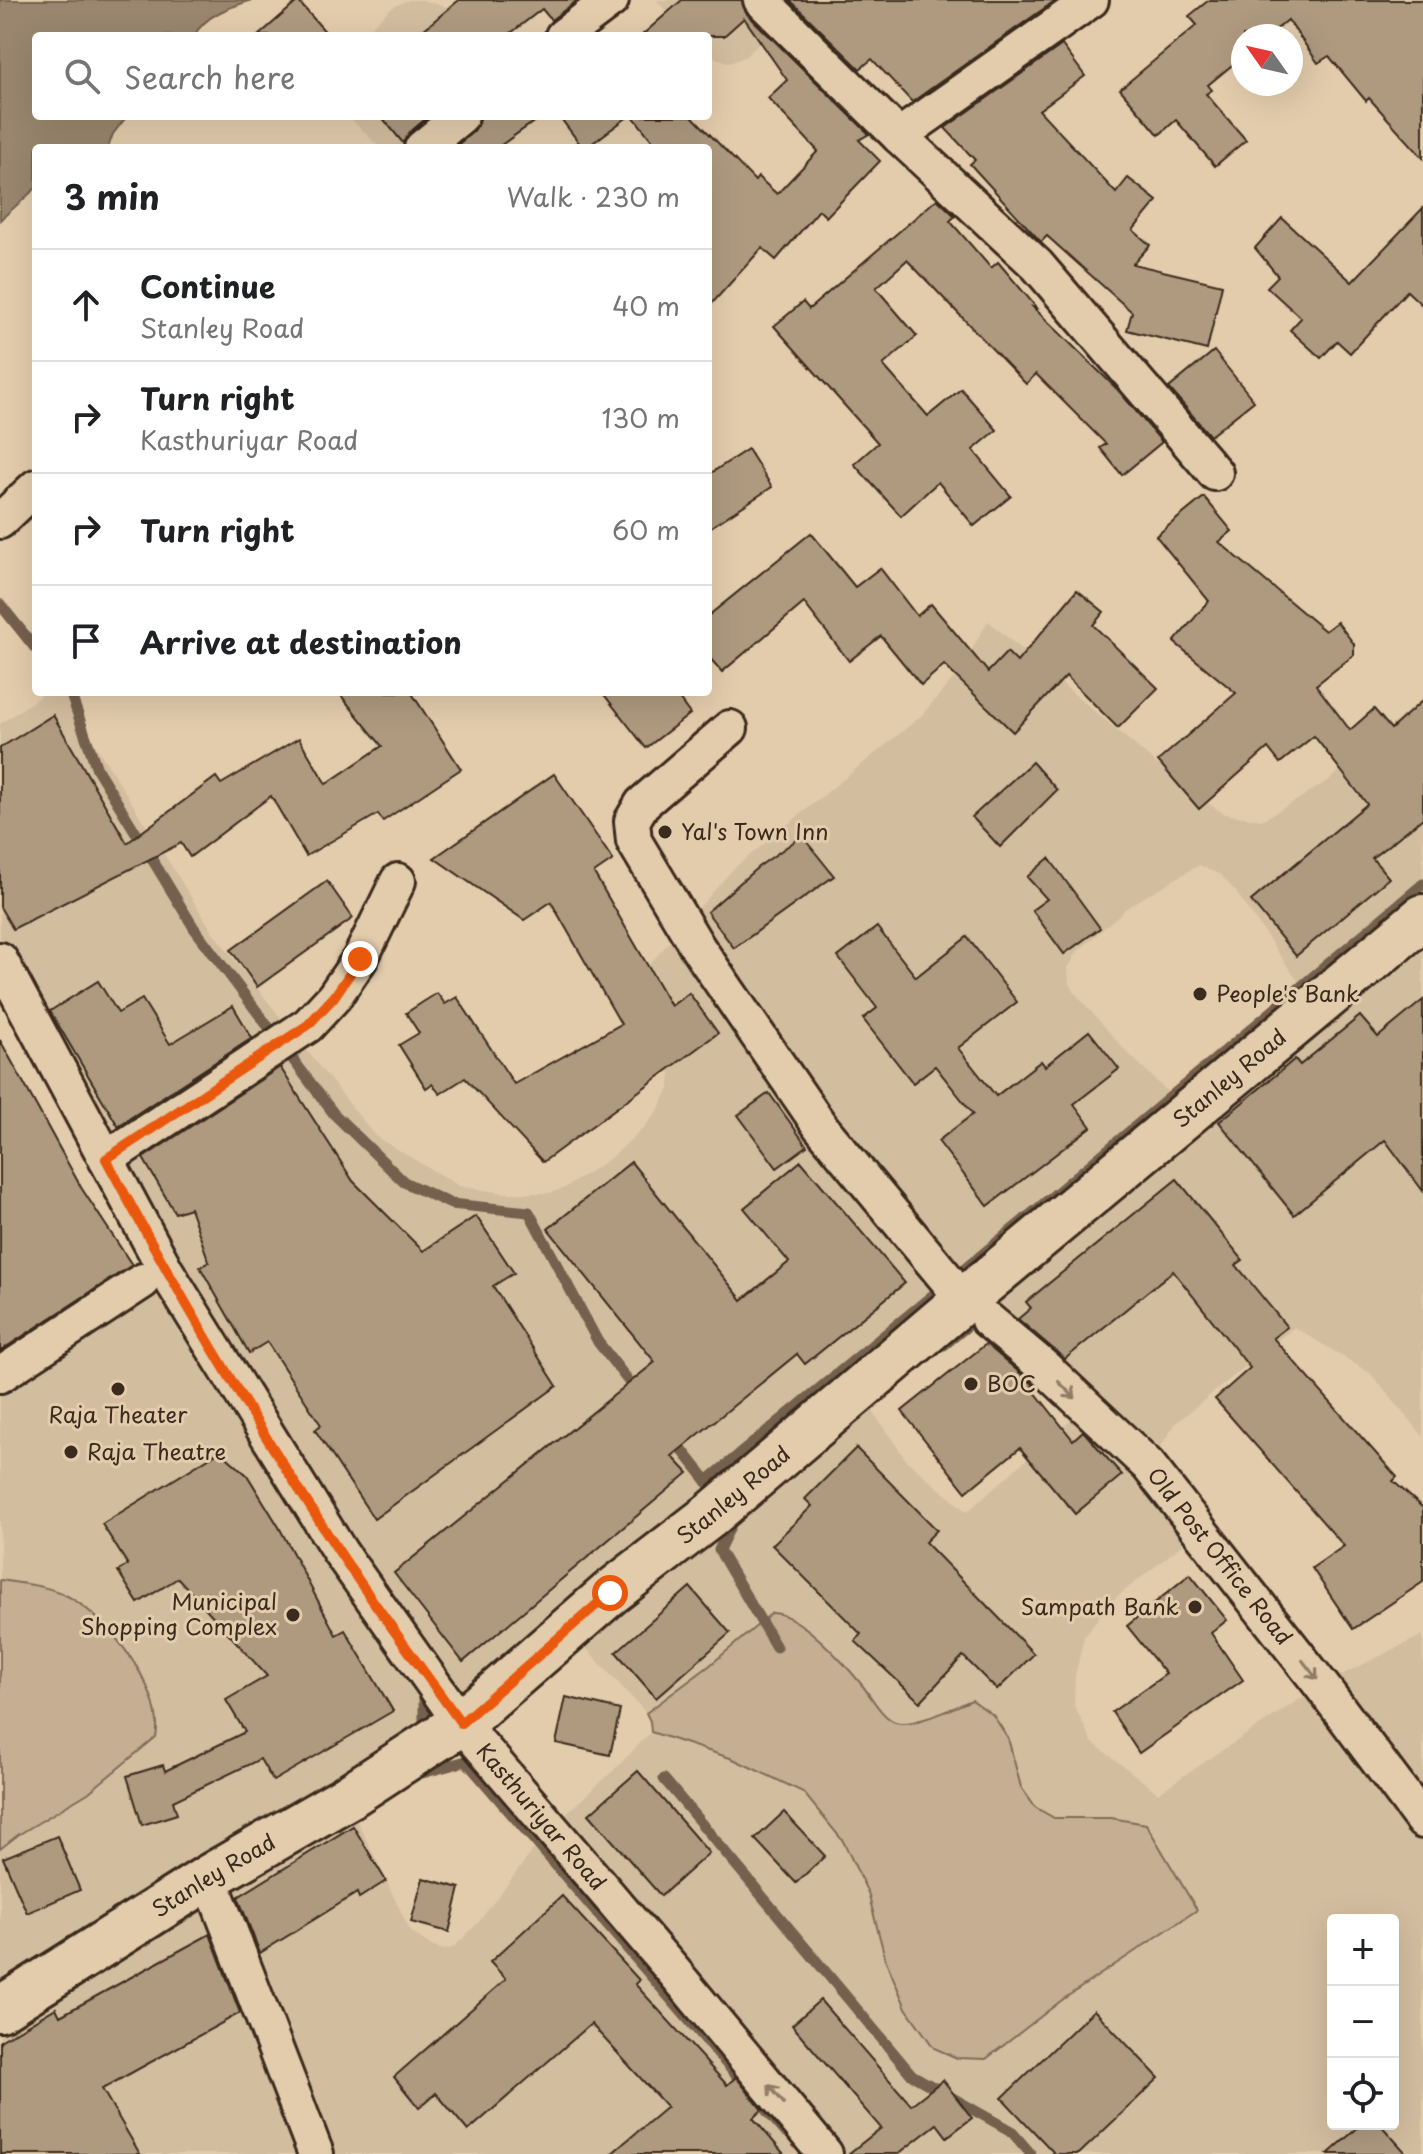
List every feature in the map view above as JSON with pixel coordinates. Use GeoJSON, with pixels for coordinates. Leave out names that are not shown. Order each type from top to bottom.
{"type":"FeatureCollection","features":[{"type":"Feature","properties":{"kind":"main road","name":"Stanley Road"},"geometry":{"type":"LineString","coordinates":[[0,2009],[209,1877],[346,1798],[461,1723],[610,1593],[976,1310],[1423,917]]}},
{"type":"Feature","properties":{"kind":"street"},"geometry":{"type":"LineString","coordinates":[[568,32],[611,0]]}},
{"type":"Feature","properties":{"kind":"street"},"geometry":{"type":"LineString","coordinates":[[761,0],[899,136],[1037,265],[1215,473]]}},
{"type":"Feature","properties":{"kind":"street"},"geometry":{"type":"LineString","coordinates":[[899,136],[1091,0]]}},
{"type":"Feature","properties":{"kind":"street"},"geometry":{"type":"LineString","coordinates":[[427,144],[456,120]]}},
{"type":"Feature","properties":{"kind":"street"},"geometry":{"type":"LineString","coordinates":[[0,521],[32,491]]}},
{"type":"Feature","properties":{"kind":"street","name":"Old Post Office Road"},"geometry":{"type":"LineString","coordinates":[[730,728],[642,804],[632,821],[634,841],[698,948],[820,1126],[976,1310],[1045,1368],[1148,1465],[1321,1685],[1423,1821]]}},
{"type":"Feature","properties":{"kind":"street"},"geometry":{"type":"LineString","coordinates":[[106,1159],[308,1025],[334,997],[360,959],[398,881]]}},
{"type":"Feature","properties":{"kind":"street","name":"Kasthuriyar Road"},"geometry":{"type":"LineString","coordinates":[[0,960],[166,1271],[340,1552],[461,1723],[825,2154]]}},
{"type":"Feature","properties":{"kind":"street"},"geometry":{"type":"LineString","coordinates":[[0,1375],[143,1281]]}},
{"type":"Feature","properties":{"kind":"street"},"geometry":{"type":"LineString","coordinates":[[209,1877],[316,2154]]}},
{"type":"Feature","properties":{"kind":"shaded area"},"geometry":{"type":"Polygon","coordinates":[[[0,0],[252,0],[211,17],[197,32],[32,32],[32,120],[124,120],[109,144],[32,144],[32,192],[0,220],[0,0]]]}},
{"type":"Feature","properties":{"kind":"shaded area"},"geometry":{"type":"Polygon","coordinates":[[[408,0],[423,0],[446,7],[464,32],[366,32],[391,8],[408,0]]]}},
{"type":"Feature","properties":{"kind":"shaded area"},"geometry":{"type":"Polygon","coordinates":[[[657,0],[943,0],[839,74],[783,22],[746,56],[730,63],[712,55],[712,32],[682,31],[657,0]]]}},
{"type":"Feature","properties":{"kind":"shaded area"},"geometry":{"type":"Polygon","coordinates":[[[352,120],[456,120],[427,144],[376,144],[352,120]]]}},
{"type":"Feature","properties":{"kind":"shaded area"},"geometry":{"type":"Polygon","coordinates":[[[988,621],[1190,792],[1225,814],[1262,820],[1292,803],[1329,780],[1423,698],[1423,1436],[1370,1373],[1294,1327],[1176,1423],[1148,1465],[1201,1530],[1109,1603],[1084,1637],[1075,1676],[1074,1705],[1092,1742],[1158,1793],[1321,1685],[1423,1635],[1423,2154],[0,2154],[0,1849],[89,1793],[156,1737],[156,1707],[133,1662],[113,1633],[88,1610],[62,1593],[0,1580],[0,1375],[166,1271],[0,960],[0,724],[40,696],[65,696],[215,935],[375,1136],[459,1186],[503,1193],[550,1193],[565,1188],[612,1157],[644,1128],[669,1089],[671,1075],[644,1024],[648,966],[733,869],[920,717],[960,671],[988,621]],[[1199,865],[1129,906],[1077,952],[1068,968],[1069,982],[1075,993],[1124,1049],[1188,1112],[1316,1007],[1221,875],[1199,865]],[[965,1300],[859,1392],[907,1461],[967,1512],[1078,1414],[965,1300]],[[782,1613],[762,1619],[709,1666],[646,1713],[583,1645],[346,1798],[411,1932],[432,1946],[444,1950],[454,1947],[477,1924],[551,1827],[651,1732],[733,1759],[803,1792],[843,1841],[868,1893],[886,1961],[1021,2033],[1062,2000],[1111,1818],[1054,1818],[1035,1806],[1021,1787],[1008,1738],[937,1713],[916,1721],[896,1723],[885,1715],[855,1676],[803,1624],[782,1613]]]}},
{"type":"Feature","properties":{"kind":"shaded area"},"geometry":{"type":"Polygon","coordinates":[[[0,1580],[61,1593],[95,1616],[113,1634],[142,1676],[157,1718],[156,1737],[88,1793],[0,1849],[0,1580]]]}},
{"type":"Feature","properties":{"kind":"shaded area"},"geometry":{"type":"Polygon","coordinates":[[[772,1613],[795,1621],[821,1641],[881,1711],[895,1722],[923,1720],[972,1700],[993,1715],[1008,1738],[1021,1787],[1035,1807],[1054,1818],[1111,1818],[1146,1824],[1197,1910],[1062,2000],[986,2059],[957,2058],[934,2048],[906,2008],[886,1961],[868,1893],[843,1841],[803,1792],[733,1759],[651,1732],[646,1713],[772,1613]]]}},
{"type":"Feature","properties":{"kind":"building"},"geometry":{"type":"Polygon","coordinates":[[[459,0],[578,0],[551,20],[542,9],[512,32],[421,32],[459,0]]]}},
{"type":"Feature","properties":{"kind":"building"},"geometry":{"type":"Polygon","coordinates":[[[682,0],[742,0],[747,14],[869,134],[859,140],[880,161],[826,217],[819,210],[776,260],[762,248],[712,304],[712,144],[655,144],[636,120],[696,120],[755,181],[758,177],[777,194],[818,151],[768,98],[787,80],[744,18],[724,36],[712,36],[712,32],[646,32],[682,0]]]}},
{"type":"Feature","properties":{"kind":"building"},"geometry":{"type":"Polygon","coordinates":[[[790,0],[1056,0],[912,102],[872,59],[860,69],[790,0]]]}},
{"type":"Feature","properties":{"kind":"building"},"geometry":{"type":"Polygon","coordinates":[[[1209,0],[1423,0],[1423,158],[1369,98],[1366,101],[1329,56],[1318,63],[1303,42],[1303,24],[1291,24],[1288,20],[1283,24],[1231,24],[1231,66],[1208,85],[1212,90],[1206,94],[1246,140],[1215,166],[1176,120],[1159,135],[1120,89],[1197,25],[1189,16],[1209,0]]]}},
{"type":"Feature","properties":{"kind":"building"},"geometry":{"type":"Polygon","coordinates":[[[298,1],[325,32],[263,32],[298,1]]]}},
{"type":"Feature","properties":{"kind":"building"},"geometry":{"type":"Polygon","coordinates":[[[1062,45],[1085,76],[1039,110],[1116,193],[1128,178],[1157,201],[1133,230],[1150,245],[1133,264],[1222,285],[1207,350],[1127,330],[1132,312],[1047,236],[1041,242],[970,164],[975,160],[945,128],[1062,45]]]}},
{"type":"Feature","properties":{"kind":"building"},"geometry":{"type":"Polygon","coordinates":[[[384,120],[424,120],[409,133],[403,143],[384,120]]]}},
{"type":"Feature","properties":{"kind":"building"},"geometry":{"type":"Polygon","coordinates":[[[479,120],[536,120],[503,144],[459,144],[474,131],[479,120]]]}},
{"type":"Feature","properties":{"kind":"building"},"geometry":{"type":"Polygon","coordinates":[[[562,120],[624,120],[591,144],[580,144],[562,120]]]}},
{"type":"Feature","properties":{"kind":"building"},"geometry":{"type":"Polygon","coordinates":[[[937,199],[955,216],[950,221],[991,268],[998,262],[1037,308],[1033,307],[1118,390],[1162,442],[1122,475],[1100,448],[1106,444],[1036,374],[1026,384],[907,260],[876,288],[917,336],[883,365],[928,416],[961,389],[997,430],[973,450],[1011,496],[974,526],[938,482],[901,516],[854,464],[878,443],[774,326],[803,302],[809,309],[937,199]]]}},
{"type":"Feature","properties":{"kind":"building"},"geometry":{"type":"Polygon","coordinates":[[[1423,208],[1423,306],[1407,291],[1350,353],[1337,341],[1321,358],[1290,330],[1301,318],[1267,287],[1278,276],[1255,248],[1282,218],[1352,282],[1423,208]]]}},
{"type":"Feature","properties":{"kind":"building"},"geometry":{"type":"Polygon","coordinates":[[[1214,351],[1254,401],[1210,436],[1169,388],[1214,351]]]}},
{"type":"Feature","properties":{"kind":"building"},"geometry":{"type":"Polygon","coordinates":[[[748,449],[772,487],[712,526],[712,472],[748,449]]]}},
{"type":"Feature","properties":{"kind":"building"},"geometry":{"type":"Polygon","coordinates":[[[1204,497],[1232,531],[1219,542],[1325,631],[1337,622],[1354,644],[1354,655],[1316,685],[1350,730],[1374,709],[1391,729],[1423,700],[1423,818],[1372,858],[1389,878],[1296,956],[1251,901],[1367,804],[1314,736],[1280,763],[1268,748],[1199,809],[1158,761],[1236,693],[1174,642],[1209,601],[1156,536],[1204,497]]]}},
{"type":"Feature","properties":{"kind":"building"},"geometry":{"type":"Polygon","coordinates":[[[811,533],[855,587],[880,568],[917,616],[931,604],[988,672],[1007,652],[1017,662],[1077,590],[1104,612],[1093,625],[1158,688],[1118,728],[1066,676],[1013,732],[944,665],[921,685],[881,636],[849,661],[804,603],[722,672],[712,661],[712,613],[811,533]]]}},
{"type":"Feature","properties":{"kind":"building"},"geometry":{"type":"Polygon","coordinates":[[[341,696],[414,696],[461,769],[383,821],[378,814],[306,856],[271,796],[190,857],[181,843],[13,929],[0,907],[0,748],[53,715],[127,843],[216,777],[221,784],[299,738],[326,784],[382,746],[341,696]]]}},
{"type":"Feature","properties":{"kind":"building"},"geometry":{"type":"Polygon","coordinates":[[[605,696],[677,696],[690,714],[646,748],[605,696]]]}},
{"type":"Feature","properties":{"kind":"building"},"geometry":{"type":"Polygon","coordinates":[[[1032,762],[1057,790],[1000,847],[972,817],[1032,762]]]}},
{"type":"Feature","properties":{"kind":"building"},"geometry":{"type":"Polygon","coordinates":[[[554,774],[613,860],[594,873],[671,1006],[689,993],[718,1033],[543,1162],[465,1078],[440,1094],[432,1084],[426,1088],[399,1045],[419,1033],[406,1013],[437,993],[445,1004],[457,997],[514,1084],[621,1024],[551,902],[524,920],[434,858],[554,774]]]}},
{"type":"Feature","properties":{"kind":"building"},"geometry":{"type":"Polygon","coordinates":[[[802,836],[834,876],[734,948],[707,912],[758,867],[802,836]]]}},
{"type":"Feature","properties":{"kind":"building"},"geometry":{"type":"Polygon","coordinates":[[[1049,858],[1100,928],[1064,954],[1032,910],[1047,899],[1027,877],[1049,858]]]}},
{"type":"Feature","properties":{"kind":"building"},"geometry":{"type":"Polygon","coordinates":[[[327,881],[353,918],[257,987],[231,950],[327,881]]]}},
{"type":"Feature","properties":{"kind":"building"},"geometry":{"type":"Polygon","coordinates":[[[877,927],[916,977],[967,937],[1017,1002],[958,1048],[996,1096],[1041,1061],[1045,1066],[1089,1031],[1119,1069],[1074,1104],[1091,1127],[988,1206],[938,1141],[973,1114],[935,1066],[913,1083],[863,1019],[877,1008],[838,957],[877,927]]]}},
{"type":"Feature","properties":{"kind":"building"},"geometry":{"type":"Polygon","coordinates":[[[98,981],[118,1013],[142,999],[170,1044],[233,1006],[252,1038],[118,1126],[50,1011],[98,981]]]}},
{"type":"Feature","properties":{"kind":"building"},"geometry":{"type":"Polygon","coordinates":[[[1423,1000],[1423,1191],[1385,1140],[1294,1215],[1219,1122],[1295,1059],[1300,1065],[1360,1016],[1378,1037],[1423,1000]]]}},
{"type":"Feature","properties":{"kind":"building"},"geometry":{"type":"Polygon","coordinates":[[[0,1040],[82,1189],[132,1265],[0,1351],[0,1040]]]}},
{"type":"Feature","properties":{"kind":"building"},"geometry":{"type":"Polygon","coordinates":[[[280,1067],[353,1181],[423,1251],[476,1216],[514,1273],[493,1286],[557,1386],[374,1519],[315,1430],[321,1425],[267,1342],[249,1353],[200,1267],[209,1262],[190,1208],[175,1213],[143,1158],[280,1067]]]}},
{"type":"Feature","properties":{"kind":"building"},"geometry":{"type":"Polygon","coordinates":[[[769,1093],[807,1146],[777,1168],[738,1115],[769,1093]]]}},
{"type":"Feature","properties":{"kind":"building"},"geometry":{"type":"Polygon","coordinates":[[[801,1161],[905,1283],[805,1364],[797,1354],[672,1456],[688,1473],[463,1662],[394,1573],[655,1362],[548,1229],[631,1162],[742,1300],[789,1262],[744,1208],[801,1161]]]}},
{"type":"Feature","properties":{"kind":"building"},"geometry":{"type":"Polygon","coordinates":[[[1177,1179],[1243,1260],[1236,1265],[1287,1327],[1273,1338],[1397,1477],[1393,1481],[1423,1508],[1423,1582],[1353,1629],[1312,1568],[1344,1546],[1215,1399],[1250,1368],[1173,1271],[1065,1359],[1018,1319],[1031,1308],[1026,1302],[1177,1179]]]}},
{"type":"Feature","properties":{"kind":"building"},"geometry":{"type":"Polygon","coordinates":[[[986,1344],[1034,1385],[1031,1387],[1073,1440],[1083,1431],[1122,1475],[1075,1514],[1020,1448],[966,1492],[902,1411],[986,1344]]]}},
{"type":"Feature","properties":{"kind":"building"},"geometry":{"type":"Polygon","coordinates":[[[856,1448],[937,1530],[925,1542],[1034,1654],[997,1690],[963,1656],[920,1702],[855,1641],[861,1634],[772,1545],[812,1506],[805,1499],[856,1448]]]}},
{"type":"Feature","properties":{"kind":"building"},"geometry":{"type":"Polygon","coordinates":[[[220,1451],[247,1475],[279,1527],[336,1635],[345,1630],[393,1711],[273,1781],[260,1759],[173,1801],[177,1814],[142,1825],[127,1776],[163,1765],[165,1771],[245,1732],[226,1700],[267,1676],[178,1578],[138,1603],[118,1571],[128,1565],[102,1524],[220,1451]]]}},
{"type":"Feature","properties":{"kind":"building"},"geometry":{"type":"Polygon","coordinates":[[[1190,1574],[1227,1620],[1211,1633],[1243,1680],[1139,1753],[1112,1712],[1166,1674],[1127,1626],[1190,1574]]]}},
{"type":"Feature","properties":{"kind":"building"},"geometry":{"type":"Polygon","coordinates":[[[690,1587],[730,1633],[656,1698],[616,1652],[690,1587]]]}},
{"type":"Feature","properties":{"kind":"building"},"geometry":{"type":"Polygon","coordinates":[[[566,1697],[620,1710],[610,1755],[556,1743],[566,1697]]]}},
{"type":"Feature","properties":{"kind":"building"},"geometry":{"type":"Polygon","coordinates":[[[638,1771],[709,1853],[661,1896],[589,1814],[638,1771]]]}},
{"type":"Feature","properties":{"kind":"building"},"geometry":{"type":"Polygon","coordinates":[[[784,1812],[825,1856],[796,1883],[755,1839],[784,1812]]]}},
{"type":"Feature","properties":{"kind":"building"},"geometry":{"type":"Polygon","coordinates":[[[353,1826],[386,1881],[359,1898],[357,1893],[260,1953],[238,1897],[353,1826]]]}},
{"type":"Feature","properties":{"kind":"building"},"geometry":{"type":"Polygon","coordinates":[[[57,1836],[80,1890],[27,1913],[3,1858],[57,1836]]]}},
{"type":"Feature","properties":{"kind":"building"},"geometry":{"type":"Polygon","coordinates":[[[423,1878],[460,1888],[449,1932],[411,1922],[423,1878]]]}},
{"type":"Feature","properties":{"kind":"building"},"geometry":{"type":"Polygon","coordinates":[[[562,1896],[639,1980],[635,1984],[727,2085],[736,2077],[762,2110],[753,2118],[784,2154],[611,2154],[667,2107],[591,2024],[468,2131],[436,2093],[419,2108],[394,2077],[506,1979],[490,1962],[562,1896]]]}},
{"type":"Feature","properties":{"kind":"building"},"geometry":{"type":"Polygon","coordinates":[[[210,1934],[240,2013],[102,2089],[140,2154],[0,2154],[0,2041],[56,2008],[60,2016],[210,1934]]]}},
{"type":"Feature","properties":{"kind":"building"},"geometry":{"type":"Polygon","coordinates":[[[820,2000],[911,2105],[943,2080],[972,2118],[947,2137],[937,2124],[898,2154],[848,2154],[881,2128],[792,2025],[820,2000]]]}},
{"type":"Feature","properties":{"kind":"building"},"geometry":{"type":"Polygon","coordinates":[[[1094,2010],[1159,2078],[1079,2154],[1055,2154],[1002,2098],[1094,2010]]]}},
{"type":"Feature","properties":{"kind":"building"},"geometry":{"type":"Polygon","coordinates":[[[1355,2130],[1385,2130],[1407,2154],[1328,2154],[1355,2130]]]}},
{"type":"Feature","properties":{"kind":"waterway"},"geometry":{"type":"LineString","coordinates":[[0,604],[32,644]]}},
{"type":"Feature","properties":{"kind":"waterway"},"geometry":{"type":"LineString","coordinates":[[71,696],[97,769],[194,928],[334,1114],[404,1182],[451,1204],[529,1212],[598,1342],[637,1392]]}},
{"type":"Feature","properties":{"kind":"waterway"},"geometry":{"type":"LineString","coordinates":[[707,1481],[1041,1206],[1423,884]]}},
{"type":"Feature","properties":{"kind":"waterway"},"geometry":{"type":"LineString","coordinates":[[944,1345],[983,1313]]}},
{"type":"Feature","properties":{"kind":"waterway"},"geometry":{"type":"LineString","coordinates":[[672,1437],[707,1481],[715,1498]]}},
{"type":"Feature","properties":{"kind":"waterway"},"geometry":{"type":"LineString","coordinates":[[725,1517],[730,1527],[719,1550],[776,1647]]}},
{"type":"Feature","properties":{"kind":"waterway"},"geometry":{"type":"LineString","coordinates":[[416,1730],[424,1725],[424,1694],[421,1689]]}},
{"type":"Feature","properties":{"kind":"waterway"},"geometry":{"type":"LineString","coordinates":[[415,1775],[466,1761],[785,2132]]}},
{"type":"Feature","properties":{"kind":"waterway"},"geometry":{"type":"LineString","coordinates":[[664,1779],[912,2075],[1011,2131],[1031,2154]]}},
{"type":"Feature","properties":{"kind":"place","name":"Yal's Town Inn"},"geometry":{"type":"Point","coordinates":[665,832]}},
{"type":"Feature","properties":{"kind":"place","name":"People's Bank"},"geometry":{"type":"Point","coordinates":[1200,994]}},
{"type":"Feature","properties":{"kind":"place","name":"BOC"},"geometry":{"type":"Point","coordinates":[971,1384]}},
{"type":"Feature","properties":{"kind":"place","name":"Raja Theater"},"geometry":{"type":"Point","coordinates":[118,1389]}},
{"type":"Feature","properties":{"kind":"place","name":"Raja Theatre"},"geometry":{"type":"Point","coordinates":[71,1452]}},
{"type":"Feature","properties":{"kind":"place","name":"Sampath Bank"},"geometry":{"type":"Point","coordinates":[1195,1607]}},
{"type":"Feature","properties":{"kind":"place","name":"Municipal Shopping Complex"},"geometry":{"type":"Point","coordinates":[293,1615]}},
{"type":"Feature","properties":{"kind":"route"},"geometry":{"type":"LineString","coordinates":[[360,959],[334,997],[308,1025],[106,1159],[166,1271],[245,1402],[340,1552],[461,1723],[610,1593]]}}]}
